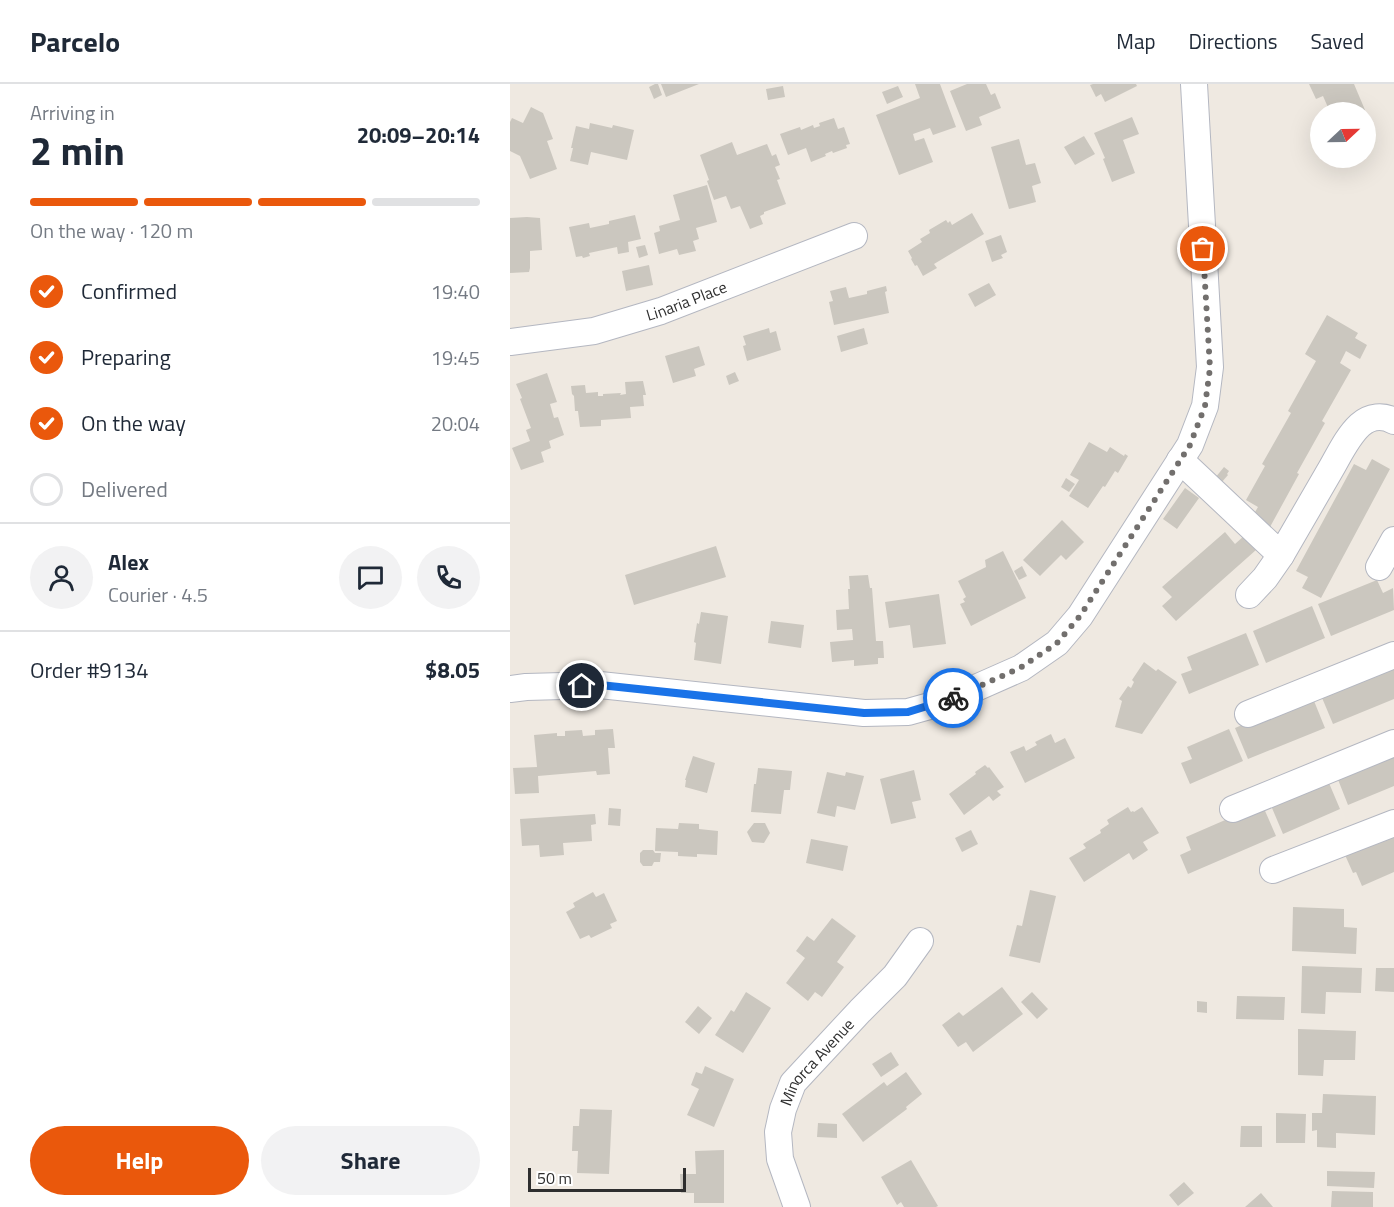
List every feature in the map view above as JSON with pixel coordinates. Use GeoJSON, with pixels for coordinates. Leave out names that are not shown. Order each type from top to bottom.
{"type":"FeatureCollection","features":[{"type":"Feature","properties":{"kind":"street"},"geometry":{"type":"LineString","coordinates":[[510,689],[600,685],[864,713],[908,712],[944,702],[1020,668],[1057,643],[1080,616],[1190,445],[1205,406],[1210,368],[1194,84]]}},
{"type":"Feature","properties":{"kind":"street","name":"Linaria Place"},"geometry":{"type":"LineString","coordinates":[[510,342],[594,331],[662,311],[854,236]]}},
{"type":"Feature","properties":{"kind":"street"},"geometry":{"type":"LineString","coordinates":[[1249,595],[1265,578],[1281,555],[1352,434],[1361,424],[1371,418],[1386,417],[1394,421]]}},
{"type":"Feature","properties":{"kind":"street"},"geometry":{"type":"LineString","coordinates":[[1180,460],[1281,555]]}},
{"type":"Feature","properties":{"kind":"street"},"geometry":{"type":"LineString","coordinates":[[1379,567],[1394,540]]}},
{"type":"Feature","properties":{"kind":"street"},"geometry":{"type":"LineString","coordinates":[[1248,714],[1394,655]]}},
{"type":"Feature","properties":{"kind":"street"},"geometry":{"type":"LineString","coordinates":[[1233,809],[1394,743]]}},
{"type":"Feature","properties":{"kind":"street"},"geometry":{"type":"LineString","coordinates":[[1273,870],[1394,823]]}},
{"type":"Feature","properties":{"kind":"street","name":"Minorca Avenue"},"geometry":{"type":"LineString","coordinates":[[797,1207],[780,1159],[778,1132],[783,1109],[794,1083],[895,976],[920,941]]}},
{"type":"Feature","properties":{"kind":"building"},"geometry":{"type":"Polygon","coordinates":[[[658,84],[662,95],[654,99],[649,87],[658,84]]]}},
{"type":"Feature","properties":{"kind":"building"},"geometry":{"type":"Polygon","coordinates":[[[661,84],[699,84],[666,97],[661,84]]]}},
{"type":"Feature","properties":{"kind":"building"},"geometry":{"type":"Polygon","coordinates":[[[915,84],[940,84],[956,127],[933,135],[930,128],[913,134],[915,141],[924,138],[933,162],[899,175],[876,115],[920,98],[915,84]]]}},
{"type":"Feature","properties":{"kind":"building"},"geometry":{"type":"Polygon","coordinates":[[[967,84],[986,84],[991,95],[995,93],[1001,108],[979,117],[982,125],[966,131],[950,91],[967,84]]]}},
{"type":"Feature","properties":{"kind":"building"},"geometry":{"type":"Polygon","coordinates":[[[1136,84],[1137,86],[1105,102],[1101,94],[1096,97],[1090,85],[1136,84]]]}},
{"type":"Feature","properties":{"kind":"building"},"geometry":{"type":"Polygon","coordinates":[[[1309,84],[1354,84],[1362,102],[1326,102],[1323,96],[1316,99],[1309,84]]]}},
{"type":"Feature","properties":{"kind":"building"},"geometry":{"type":"Polygon","coordinates":[[[783,86],[785,97],[768,100],[766,89],[783,86]]]}},
{"type":"Feature","properties":{"kind":"building"},"geometry":{"type":"Polygon","coordinates":[[[898,86],[903,97],[887,104],[882,92],[898,86]]]}},
{"type":"Feature","properties":{"kind":"building"},"geometry":{"type":"Polygon","coordinates":[[[531,107],[543,113],[553,139],[547,141],[557,169],[530,179],[520,156],[510,151],[510,122],[512,118],[523,123],[531,107]]]}},
{"type":"Feature","properties":{"kind":"building"},"geometry":{"type":"Polygon","coordinates":[[[1132,117],[1139,134],[1123,140],[1135,173],[1112,182],[1094,133],[1132,117]]]}},
{"type":"Feature","properties":{"kind":"building"},"geometry":{"type":"Polygon","coordinates":[[[834,118],[838,129],[844,127],[850,144],[846,145],[847,148],[833,153],[832,151],[811,162],[806,148],[788,155],[780,134],[800,127],[801,130],[813,125],[814,128],[820,126],[819,123],[834,118]]]}},
{"type":"Feature","properties":{"kind":"building"},"geometry":{"type":"Polygon","coordinates":[[[590,123],[634,130],[627,160],[591,152],[588,165],[570,161],[576,126],[589,129],[590,123]]]}},
{"type":"Feature","properties":{"kind":"building"},"geometry":{"type":"Polygon","coordinates":[[[1084,136],[1095,154],[1075,165],[1064,147],[1084,136]]]}},
{"type":"Feature","properties":{"kind":"building"},"geometry":{"type":"Polygon","coordinates":[[[1019,139],[1026,165],[1035,163],[1041,183],[1032,186],[1036,202],[1009,209],[991,147],[1019,139]]]}},
{"type":"Feature","properties":{"kind":"building"},"geometry":{"type":"Polygon","coordinates":[[[732,142],[737,155],[767,144],[772,156],[776,154],[780,165],[775,167],[780,179],[777,180],[786,204],[764,212],[760,216],[763,224],[750,229],[740,206],[731,209],[726,196],[714,200],[700,155],[732,142]]]}},
{"type":"Feature","properties":{"kind":"building"},"geometry":{"type":"Polygon","coordinates":[[[707,185],[717,222],[696,228],[699,239],[693,241],[696,251],[679,255],[677,249],[659,254],[654,233],[660,231],[659,226],[680,220],[673,195],[707,185]]]}},
{"type":"Feature","properties":{"kind":"building"},"geometry":{"type":"Polygon","coordinates":[[[972,213],[984,234],[934,264],[937,268],[923,276],[908,251],[922,242],[920,239],[930,233],[929,230],[946,220],[952,225],[972,213]]]}},
{"type":"Feature","properties":{"kind":"building"},"geometry":{"type":"Polygon","coordinates":[[[635,215],[641,239],[628,242],[629,252],[618,254],[617,247],[589,253],[590,256],[583,258],[582,256],[576,257],[569,227],[589,223],[590,228],[635,215]]]}},
{"type":"Feature","properties":{"kind":"building"},"geometry":{"type":"Polygon","coordinates":[[[510,218],[540,218],[542,250],[530,251],[529,272],[510,273],[510,218]]]}},
{"type":"Feature","properties":{"kind":"building"},"geometry":{"type":"Polygon","coordinates":[[[1001,235],[1007,252],[1001,255],[1003,258],[992,262],[985,241],[1001,235]]]}},
{"type":"Feature","properties":{"kind":"building"},"geometry":{"type":"Polygon","coordinates":[[[645,245],[648,255],[639,258],[636,247],[645,245]]]}},
{"type":"Feature","properties":{"kind":"building"},"geometry":{"type":"Polygon","coordinates":[[[649,265],[653,285],[626,291],[622,271],[649,265]]]}},
{"type":"Feature","properties":{"kind":"building"},"geometry":{"type":"Polygon","coordinates":[[[989,283],[996,295],[975,307],[968,294],[989,283]]]}},
{"type":"Feature","properties":{"kind":"building"},"geometry":{"type":"Polygon","coordinates":[[[886,286],[889,313],[834,325],[829,302],[833,301],[830,291],[846,287],[849,298],[886,286]]]}},
{"type":"Feature","properties":{"kind":"building"},"geometry":{"type":"Polygon","coordinates":[[[1327,315],[1358,333],[1355,338],[1367,345],[1360,359],[1346,351],[1340,363],[1351,370],[1322,421],[1325,423],[1270,527],[1252,517],[1258,507],[1246,500],[1265,466],[1262,464],[1291,413],[1288,411],[1316,361],[1305,354],[1327,315]]]}},
{"type":"Feature","properties":{"kind":"building"},"geometry":{"type":"Polygon","coordinates":[[[769,328],[770,333],[776,331],[781,350],[747,361],[743,336],[769,328]]]}},
{"type":"Feature","properties":{"kind":"building"},"geometry":{"type":"Polygon","coordinates":[[[864,328],[868,344],[841,352],[837,336],[864,328]]]}},
{"type":"Feature","properties":{"kind":"building"},"geometry":{"type":"Polygon","coordinates":[[[699,346],[705,365],[694,369],[696,376],[673,383],[665,356],[699,346]]]}},
{"type":"Feature","properties":{"kind":"building"},"geometry":{"type":"Polygon","coordinates":[[[735,372],[739,381],[729,385],[726,376],[735,372]]]}},
{"type":"Feature","properties":{"kind":"building"},"geometry":{"type":"Polygon","coordinates":[[[547,373],[557,402],[550,404],[554,418],[558,417],[564,435],[549,441],[551,448],[541,452],[544,462],[521,470],[512,448],[530,441],[526,430],[531,428],[516,384],[547,373]]]}},
{"type":"Feature","properties":{"kind":"building"},"geometry":{"type":"Polygon","coordinates":[[[643,381],[646,395],[643,395],[644,406],[630,407],[631,418],[601,420],[601,426],[580,427],[571,386],[585,385],[586,393],[598,392],[598,396],[621,393],[620,395],[626,394],[625,382],[643,381]]]}},
{"type":"Feature","properties":{"kind":"building"},"geometry":{"type":"Polygon","coordinates":[[[1089,442],[1107,452],[1110,447],[1128,456],[1118,473],[1115,471],[1088,508],[1069,496],[1079,480],[1070,475],[1089,442]]]}},
{"type":"Feature","properties":{"kind":"building"},"geometry":{"type":"Polygon","coordinates":[[[1372,459],[1390,469],[1321,598],[1302,588],[1308,577],[1296,571],[1354,464],[1366,470],[1372,459]]]}},
{"type":"Feature","properties":{"kind":"building"},"geometry":{"type":"Polygon","coordinates":[[[1224,467],[1229,471],[1221,483],[1215,478],[1224,467]]]}},
{"type":"Feature","properties":{"kind":"building"},"geometry":{"type":"Polygon","coordinates":[[[1066,478],[1075,484],[1069,492],[1061,487],[1066,478]]]}},
{"type":"Feature","properties":{"kind":"building"},"geometry":{"type":"Polygon","coordinates":[[[1185,488],[1199,498],[1177,529],[1163,519],[1185,488]]]}},
{"type":"Feature","properties":{"kind":"building"},"geometry":{"type":"Polygon","coordinates":[[[1062,520],[1084,542],[1066,560],[1061,555],[1040,576],[1023,560],[1062,520]]]}},
{"type":"Feature","properties":{"kind":"building"},"geometry":{"type":"Polygon","coordinates":[[[1225,532],[1235,544],[1244,536],[1256,550],[1176,621],[1162,606],[1172,597],[1162,587],[1225,532]]]}},
{"type":"Feature","properties":{"kind":"building"},"geometry":{"type":"Polygon","coordinates":[[[716,546],[726,577],[634,605],[625,575],[716,546]]]}},
{"type":"Feature","properties":{"kind":"building"},"geometry":{"type":"Polygon","coordinates":[[[1003,551],[1026,598],[971,626],[960,604],[965,602],[963,599],[966,597],[958,581],[986,567],[985,560],[1003,551]]]}},
{"type":"Feature","properties":{"kind":"building"},"geometry":{"type":"Polygon","coordinates":[[[1022,566],[1027,576],[1019,580],[1014,571],[1022,566]]]}},
{"type":"Feature","properties":{"kind":"building"},"geometry":{"type":"Polygon","coordinates":[[[868,575],[870,588],[872,588],[876,641],[883,641],[884,658],[878,658],[878,664],[854,666],[854,660],[832,662],[830,642],[853,640],[852,629],[837,630],[836,610],[849,609],[849,576],[868,575]]]}},
{"type":"Feature","properties":{"kind":"building"},"geometry":{"type":"Polygon","coordinates":[[[1377,580],[1383,593],[1393,588],[1394,610],[1331,636],[1318,604],[1377,580]]]}},
{"type":"Feature","properties":{"kind":"building"},"geometry":{"type":"Polygon","coordinates":[[[939,594],[946,644],[913,648],[910,625],[889,628],[885,602],[939,594]]]}},
{"type":"Feature","properties":{"kind":"building"},"geometry":{"type":"Polygon","coordinates":[[[1312,606],[1325,638],[1266,663],[1253,631],[1312,606]]]}},
{"type":"Feature","properties":{"kind":"building"},"geometry":{"type":"Polygon","coordinates":[[[701,612],[728,616],[721,664],[694,660],[696,643],[694,642],[701,612]]]}},
{"type":"Feature","properties":{"kind":"building"},"geometry":{"type":"Polygon","coordinates":[[[771,621],[804,625],[801,648],[768,643],[771,621]]]}},
{"type":"Feature","properties":{"kind":"building"},"geometry":{"type":"Polygon","coordinates":[[[1246,633],[1259,665],[1189,694],[1181,674],[1192,670],[1187,657],[1246,633]]]}},
{"type":"Feature","properties":{"kind":"building"},"geometry":{"type":"Polygon","coordinates":[[[1144,662],[1177,682],[1142,734],[1115,727],[1122,701],[1119,699],[1128,686],[1131,688],[1134,682],[1132,680],[1144,662]]]}},
{"type":"Feature","properties":{"kind":"building"},"geometry":{"type":"Polygon","coordinates":[[[1394,662],[1394,699],[1333,724],[1320,693],[1394,662]]]}},
{"type":"Feature","properties":{"kind":"building"},"geometry":{"type":"Polygon","coordinates":[[[1312,696],[1325,728],[1248,759],[1235,728],[1312,696]]]}},
{"type":"Feature","properties":{"kind":"building"},"geometry":{"type":"Polygon","coordinates":[[[613,729],[615,748],[608,748],[610,774],[597,775],[596,771],[538,776],[539,793],[515,794],[513,768],[537,767],[534,735],[557,733],[557,736],[565,736],[565,731],[582,730],[583,736],[595,735],[595,730],[613,729]]]}},
{"type":"Feature","properties":{"kind":"building"},"geometry":{"type":"Polygon","coordinates":[[[1229,729],[1243,761],[1190,784],[1181,763],[1192,759],[1187,747],[1229,729]]]}},
{"type":"Feature","properties":{"kind":"building"},"geometry":{"type":"Polygon","coordinates":[[[1051,734],[1055,743],[1065,738],[1075,758],[1025,783],[1010,752],[1024,746],[1026,751],[1037,745],[1035,742],[1051,734]]]}},
{"type":"Feature","properties":{"kind":"building"},"geometry":{"type":"Polygon","coordinates":[[[1394,748],[1394,786],[1348,805],[1335,772],[1394,748]]]}},
{"type":"Feature","properties":{"kind":"building"},"geometry":{"type":"Polygon","coordinates":[[[693,756],[715,763],[707,793],[685,787],[693,756]]]}},
{"type":"Feature","properties":{"kind":"building"},"geometry":{"type":"Polygon","coordinates":[[[985,765],[1004,787],[997,791],[1001,795],[993,801],[989,796],[964,815],[949,794],[985,765]]]}},
{"type":"Feature","properties":{"kind":"building"},"geometry":{"type":"Polygon","coordinates":[[[758,768],[792,771],[790,790],[784,790],[781,814],[751,812],[758,768]]]}},
{"type":"Feature","properties":{"kind":"building"},"geometry":{"type":"Polygon","coordinates":[[[914,770],[921,800],[912,802],[916,818],[891,824],[880,779],[914,770]]]}},
{"type":"Feature","properties":{"kind":"building"},"geometry":{"type":"Polygon","coordinates":[[[827,772],[845,776],[846,772],[864,776],[855,810],[837,806],[835,817],[817,813],[827,772]]]}},
{"type":"Feature","properties":{"kind":"building"},"geometry":{"type":"Polygon","coordinates":[[[1326,776],[1340,809],[1283,834],[1269,801],[1326,776]]]}},
{"type":"Feature","properties":{"kind":"building"},"geometry":{"type":"Polygon","coordinates":[[[1262,804],[1276,836],[1188,874],[1180,855],[1191,850],[1186,837],[1262,804]]]}},
{"type":"Feature","properties":{"kind":"building"},"geometry":{"type":"Polygon","coordinates":[[[1128,807],[1131,812],[1134,812],[1142,807],[1159,833],[1143,842],[1148,850],[1133,860],[1129,853],[1084,882],[1069,858],[1086,848],[1083,844],[1101,833],[1100,830],[1109,824],[1107,820],[1128,807]]]}},
{"type":"Feature","properties":{"kind":"building"},"geometry":{"type":"Polygon","coordinates":[[[609,808],[621,809],[620,826],[608,825],[609,808]]]}},
{"type":"Feature","properties":{"kind":"building"},"geometry":{"type":"Polygon","coordinates":[[[595,814],[596,824],[591,825],[592,841],[563,843],[564,855],[540,857],[539,845],[522,846],[520,819],[595,814]]]}},
{"type":"Feature","properties":{"kind":"building"},"geometry":{"type":"Polygon","coordinates":[[[679,823],[699,824],[699,829],[718,831],[717,855],[678,856],[678,852],[655,851],[656,828],[678,829],[679,823]]]}},
{"type":"Feature","properties":{"kind":"building"},"geometry":{"type":"Polygon","coordinates":[[[754,823],[765,823],[770,833],[764,843],[752,842],[747,832],[754,823]]]}},
{"type":"Feature","properties":{"kind":"building"},"geometry":{"type":"Polygon","coordinates":[[[971,830],[978,844],[962,852],[955,838],[971,830]]]}},
{"type":"Feature","properties":{"kind":"building"},"geometry":{"type":"Polygon","coordinates":[[[1394,834],[1394,872],[1362,886],[1345,855],[1394,834]]]}},
{"type":"Feature","properties":{"kind":"building"},"geometry":{"type":"Polygon","coordinates":[[[811,839],[848,846],[843,871],[806,863],[811,839]]]}},
{"type":"Feature","properties":{"kind":"building"},"geometry":{"type":"Polygon","coordinates":[[[643,850],[661,853],[660,862],[654,862],[652,866],[643,866],[640,862],[640,853],[643,850]]]}},
{"type":"Feature","properties":{"kind":"building"},"geometry":{"type":"Polygon","coordinates":[[[1030,890],[1056,896],[1040,963],[1009,956],[1017,925],[1022,926],[1030,890]]]}},
{"type":"Feature","properties":{"kind":"building"},"geometry":{"type":"Polygon","coordinates":[[[593,892],[596,897],[604,893],[617,921],[610,924],[612,928],[591,938],[589,935],[580,939],[566,912],[575,907],[573,903],[593,892]]]}},
{"type":"Feature","properties":{"kind":"building"},"geometry":{"type":"Polygon","coordinates":[[[1293,907],[1344,909],[1344,927],[1357,928],[1356,954],[1292,951],[1293,907]]]}},
{"type":"Feature","properties":{"kind":"building"},"geometry":{"type":"Polygon","coordinates":[[[832,918],[856,936],[837,962],[844,967],[822,997],[815,992],[808,1001],[786,983],[805,958],[796,951],[807,936],[814,941],[832,918]]]}},
{"type":"Feature","properties":{"kind":"building"},"geometry":{"type":"Polygon","coordinates":[[[1302,966],[1362,968],[1361,993],[1326,992],[1325,1014],[1301,1013],[1302,966]]]}},
{"type":"Feature","properties":{"kind":"building"},"geometry":{"type":"Polygon","coordinates":[[[1376,968],[1394,968],[1394,992],[1375,991],[1376,968]]]}},
{"type":"Feature","properties":{"kind":"building"},"geometry":{"type":"Polygon","coordinates":[[[1002,987],[1023,1014],[973,1052],[966,1042],[958,1047],[942,1025],[959,1012],[963,1016],[1002,987]]]}},
{"type":"Feature","properties":{"kind":"building"},"geometry":{"type":"Polygon","coordinates":[[[746,992],[771,1008],[743,1053],[715,1035],[731,1010],[734,1012],[746,992]]]}},
{"type":"Feature","properties":{"kind":"building"},"geometry":{"type":"Polygon","coordinates":[[[1032,992],[1048,1009],[1037,1019],[1021,1002],[1032,992]]]}},
{"type":"Feature","properties":{"kind":"building"},"geometry":{"type":"Polygon","coordinates":[[[1237,996],[1285,997],[1284,1020],[1236,1019],[1237,996]]]}},
{"type":"Feature","properties":{"kind":"building"},"geometry":{"type":"Polygon","coordinates":[[[1197,1001],[1207,1002],[1207,1013],[1197,1012],[1197,1001]]]}},
{"type":"Feature","properties":{"kind":"building"},"geometry":{"type":"Polygon","coordinates":[[[698,1006],[712,1018],[699,1034],[685,1022],[698,1006]]]}},
{"type":"Feature","properties":{"kind":"building"},"geometry":{"type":"Polygon","coordinates":[[[1298,1029],[1356,1031],[1355,1060],[1324,1060],[1323,1076],[1298,1075],[1298,1029]]]}},
{"type":"Feature","properties":{"kind":"building"},"geometry":{"type":"Polygon","coordinates":[[[891,1052],[899,1065],[881,1077],[872,1064],[891,1052]]]}},
{"type":"Feature","properties":{"kind":"building"},"geometry":{"type":"Polygon","coordinates":[[[705,1066],[734,1079],[714,1127],[687,1115],[699,1089],[691,1085],[696,1072],[702,1074],[705,1066]]]}},
{"type":"Feature","properties":{"kind":"building"},"geometry":{"type":"Polygon","coordinates":[[[906,1072],[922,1094],[906,1107],[907,1109],[863,1142],[842,1114],[884,1082],[887,1086],[906,1072]]]}},
{"type":"Feature","properties":{"kind":"building"},"geometry":{"type":"Polygon","coordinates":[[[1323,1094],[1376,1096],[1375,1135],[1336,1133],[1336,1148],[1317,1147],[1317,1130],[1312,1131],[1312,1113],[1322,1113],[1323,1094]]]}},
{"type":"Feature","properties":{"kind":"building"},"geometry":{"type":"Polygon","coordinates":[[[580,1109],[612,1110],[609,1174],[577,1173],[578,1151],[572,1151],[573,1126],[579,1126],[580,1109]]]}},
{"type":"Feature","properties":{"kind":"building"},"geometry":{"type":"Polygon","coordinates":[[[1276,1113],[1306,1114],[1305,1143],[1276,1143],[1276,1113]]]}},
{"type":"Feature","properties":{"kind":"building"},"geometry":{"type":"Polygon","coordinates":[[[818,1123],[837,1124],[837,1138],[817,1137],[818,1123]]]}},
{"type":"Feature","properties":{"kind":"building"},"geometry":{"type":"Polygon","coordinates":[[[1241,1126],[1262,1126],[1262,1147],[1240,1147],[1241,1126]]]}},
{"type":"Feature","properties":{"kind":"building"},"geometry":{"type":"Polygon","coordinates":[[[724,1150],[724,1203],[694,1203],[694,1193],[681,1193],[680,1174],[696,1174],[695,1151],[724,1150]]]}},
{"type":"Feature","properties":{"kind":"building"},"geometry":{"type":"Polygon","coordinates":[[[911,1160],[938,1206],[904,1207],[901,1202],[897,1205],[881,1177],[911,1160]]]}},
{"type":"Feature","properties":{"kind":"building"},"geometry":{"type":"Polygon","coordinates":[[[1327,1171],[1375,1172],[1374,1188],[1327,1186],[1327,1171]]]}},
{"type":"Feature","properties":{"kind":"building"},"geometry":{"type":"Polygon","coordinates":[[[1184,1182],[1194,1193],[1178,1206],[1169,1195],[1184,1182]]]}},
{"type":"Feature","properties":{"kind":"building"},"geometry":{"type":"Polygon","coordinates":[[[1332,1191],[1373,1192],[1373,1207],[1331,1207],[1332,1191]]]}},
{"type":"Feature","properties":{"kind":"building"},"geometry":{"type":"Polygon","coordinates":[[[1261,1193],[1273,1207],[1245,1207],[1261,1193]]]}},
{"type":"Feature","properties":{"kind":"way so far"},"geometry":{"type":"LineString","coordinates":[[953,698],[1020,668],[1057,643],[1080,616],[1190,445],[1205,406],[1210,368],[1203,249]]}},
{"type":"Feature","properties":{"kind":"route"},"geometry":{"type":"LineString","coordinates":[[582,686],[600,685],[864,713],[908,712],[953,698]]}}]}
